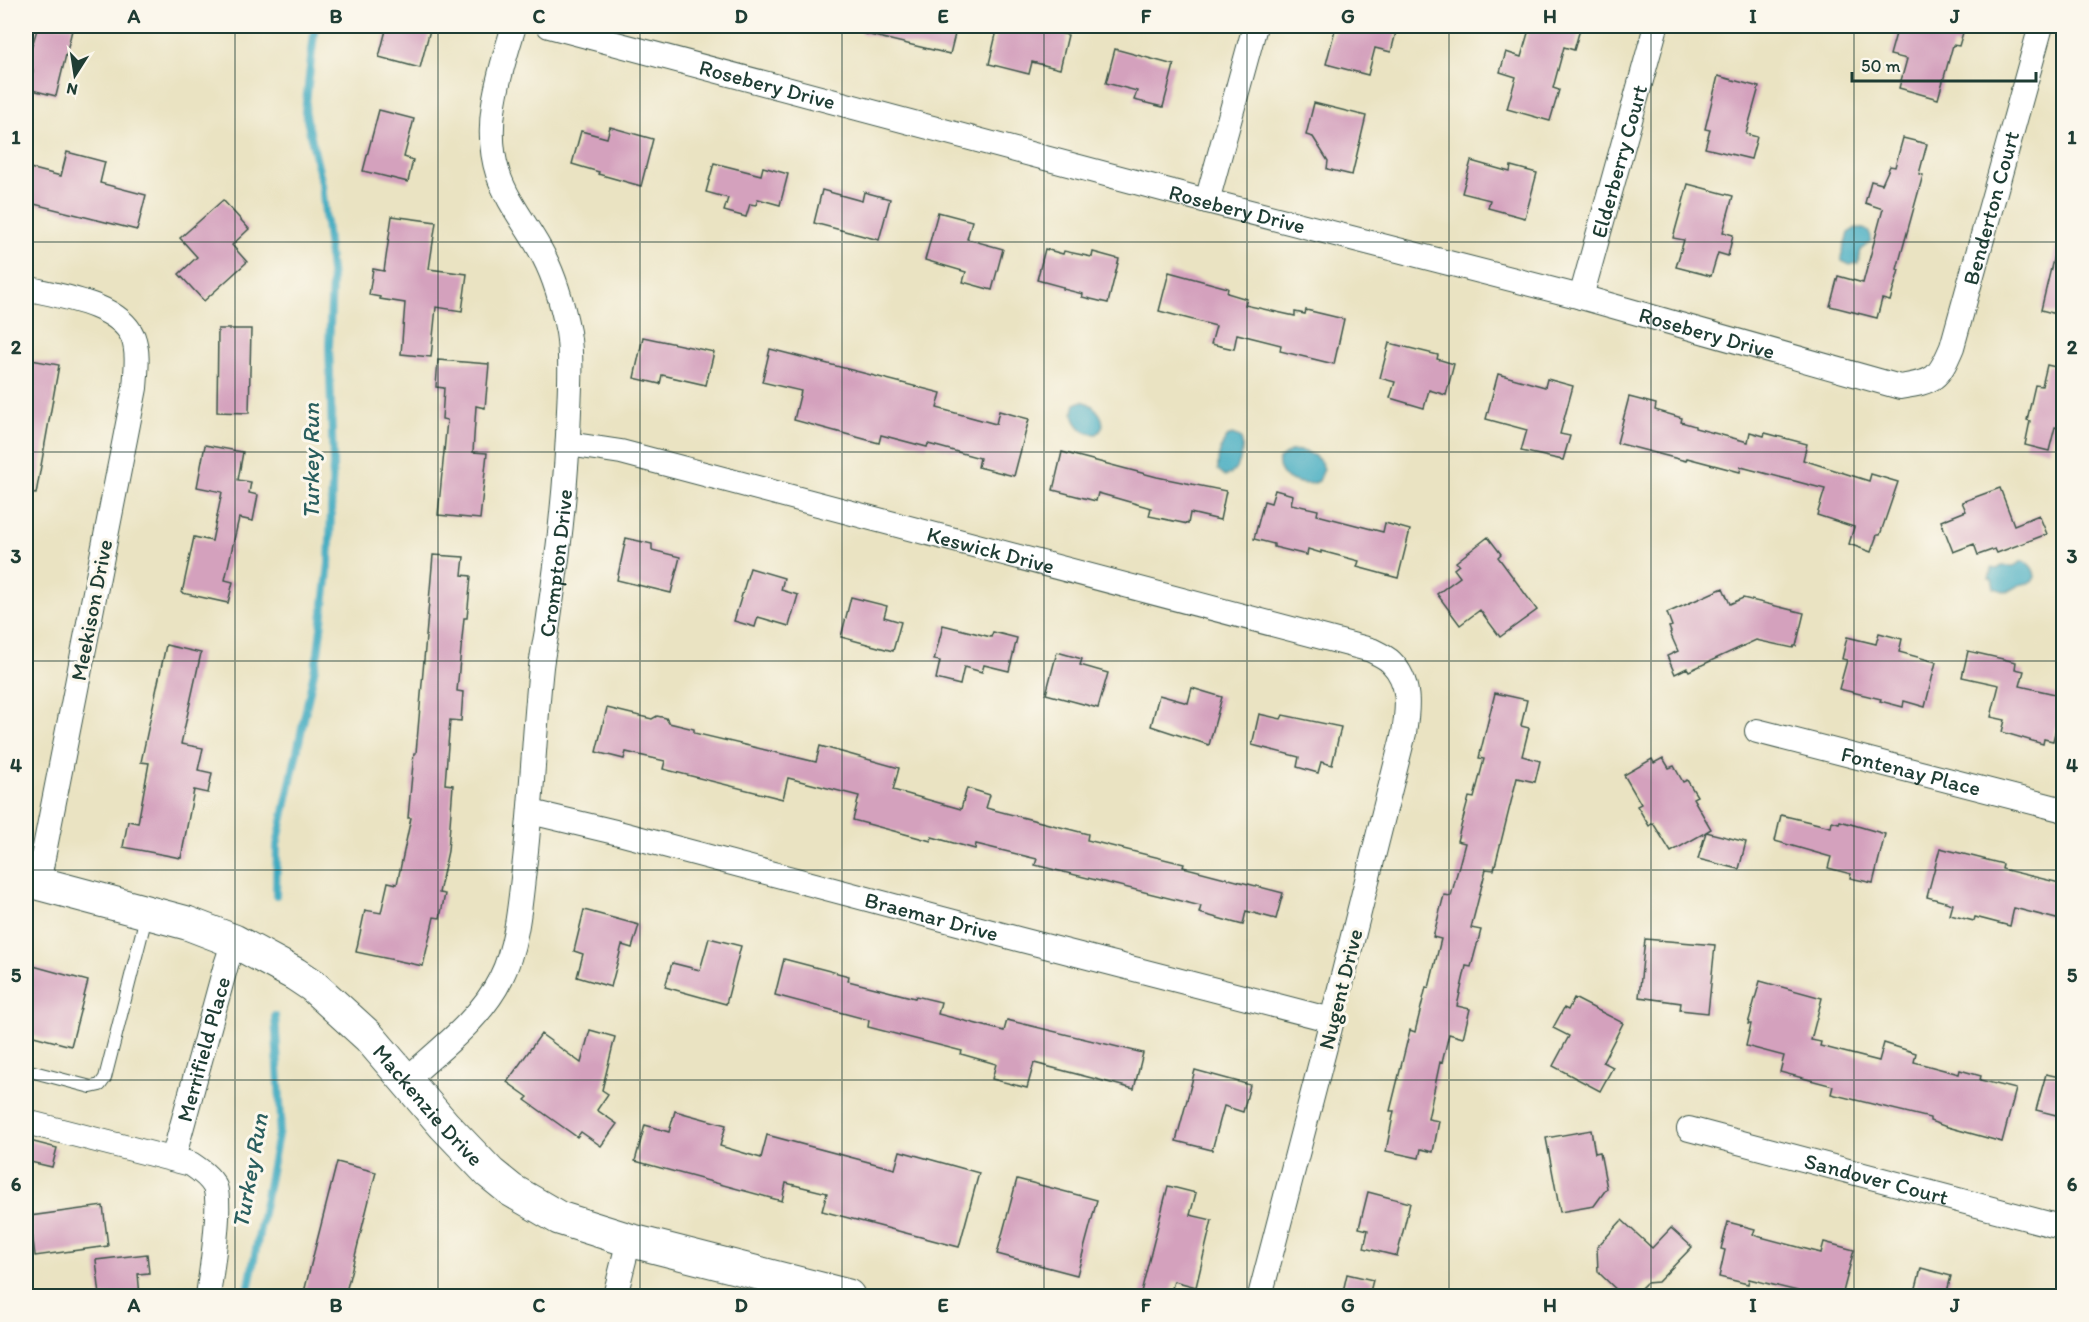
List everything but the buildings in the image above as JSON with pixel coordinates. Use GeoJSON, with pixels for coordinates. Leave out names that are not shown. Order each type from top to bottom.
{"type":"FeatureCollection","features":[{"type":"Feature","properties":{"kind":"street","name":"Crompton Drive"},"geometry":{"type":"LineString","coordinates":[[406,1080],[465,1025],[485,1002],[501,978],[514,940],[519,913],[531,812],[541,666],[549,616],[568,444],[570,380],[568,334],[559,297],[545,259],[508,197],[498,173],[493,150],[493,107],[514,26]]}},
{"type":"Feature","properties":{"kind":"street","name":"Rosebery Drive"},"geometry":{"type":"LineString","coordinates":[[549,26],[1207,201],[1581,297],[1900,387],[1928,382]]}},
{"type":"Feature","properties":{"kind":"street"},"geometry":{"type":"LineString","coordinates":[[1207,201],[1255,26]]}},
{"type":"Feature","properties":{"kind":"street","name":"Elderberry Court"},"geometry":{"type":"LineString","coordinates":[[1581,297],[1656,26]]}},
{"type":"Feature","properties":{"kind":"street","name":"Benderton Court"},"geometry":{"type":"LineString","coordinates":[[1928,382],[1944,367],[1952,346],[2041,26]]}},
{"type":"Feature","properties":{"kind":"street","name":"Meekison Drive"},"geometry":{"type":"LineString","coordinates":[[26,288],[96,306],[118,317],[132,337],[137,362],[135,388],[32,882]]}},
{"type":"Feature","properties":{"kind":"street","name":"Keswick Drive"},"geometry":{"type":"LineString","coordinates":[[568,444],[621,452],[1371,650],[1390,661],[1403,679]]}},
{"type":"Feature","properties":{"kind":"street","name":"Nugent Drive"},"geometry":{"type":"LineString","coordinates":[[1260,1296],[1404,733],[1408,706],[1403,679]]}},
{"type":"Feature","properties":{"kind":"street","name":"Fontenay Place"},"geometry":{"type":"LineString","coordinates":[[1757,731],[2064,810]]}},
{"type":"Feature","properties":{"kind":"street","name":"Braemar Drive"},"geometry":{"type":"LineString","coordinates":[[531,812],[1332,1020]]}},
{"type":"Feature","properties":{"kind":"street","name":"Mackenzie Drive"},"geometry":{"type":"LineString","coordinates":[[32,882],[187,923],[234,940],[313,986],[369,1037],[490,1173],[511,1190],[559,1218],[629,1240],[848,1296]]}},
{"type":"Feature","properties":{"kind":"street","name":"Merrifield Place"},"geometry":{"type":"LineString","coordinates":[[173,1159],[234,940]]}},
{"type":"Feature","properties":{"kind":"street"},"geometry":{"type":"LineString","coordinates":[[26,1122],[191,1164],[204,1173],[214,1187],[217,1207],[208,1296]]}},
{"type":"Feature","properties":{"kind":"street","name":"Sandover Court"},"geometry":{"type":"LineString","coordinates":[[1689,1129],[2064,1228]]}},
{"type":"Feature","properties":{"kind":"street"},"geometry":{"type":"LineString","coordinates":[[615,1296],[629,1240]]}},
{"type":"Feature","properties":{"kind":"lane"},"geometry":{"type":"LineString","coordinates":[[26,1070],[92,1087],[100,1085],[105,1078],[148,912]]}},
{"type":"Feature","properties":{"kind":"water"},"geometry":{"type":"Polygon","coordinates":[[[1856,228],[1867,231],[1871,241],[1861,250],[1858,263],[1850,265],[1842,261],[1841,257],[1848,233],[1856,228]]]}},
{"type":"Feature","properties":{"kind":"water"},"geometry":{"type":"Polygon","coordinates":[[[1082,401],[1092,406],[1100,414],[1103,425],[1097,434],[1081,429],[1075,420],[1075,404],[1082,401]]]}},
{"type":"Feature","properties":{"kind":"water"},"geometry":{"type":"Polygon","coordinates":[[[1232,434],[1240,437],[1242,454],[1234,471],[1225,476],[1218,470],[1218,460],[1222,445],[1232,434]]]}},
{"type":"Feature","properties":{"kind":"water"},"geometry":{"type":"Polygon","coordinates":[[[1290,451],[1306,452],[1319,460],[1324,469],[1319,481],[1306,484],[1286,477],[1279,466],[1279,459],[1290,451]]]}},
{"type":"Feature","properties":{"kind":"water"},"geometry":{"type":"Polygon","coordinates":[[[2022,561],[2033,569],[2035,577],[2032,582],[2019,585],[2007,592],[1994,588],[1992,579],[1989,578],[1992,568],[2014,566],[2022,561]]]}},
{"type":"Feature","properties":{"kind":"waterway","name":"Turkey Run"},"geometry":{"type":"LineString","coordinates":[[276,895],[277,845],[318,653],[329,564],[333,463],[329,346],[332,281],[322,184],[305,111],[315,26]]}},
{"type":"Feature","properties":{"kind":"waterway","name":"Turkey Run"},"geometry":{"type":"LineString","coordinates":[[247,1296],[281,1119],[275,1016]]}}]}
